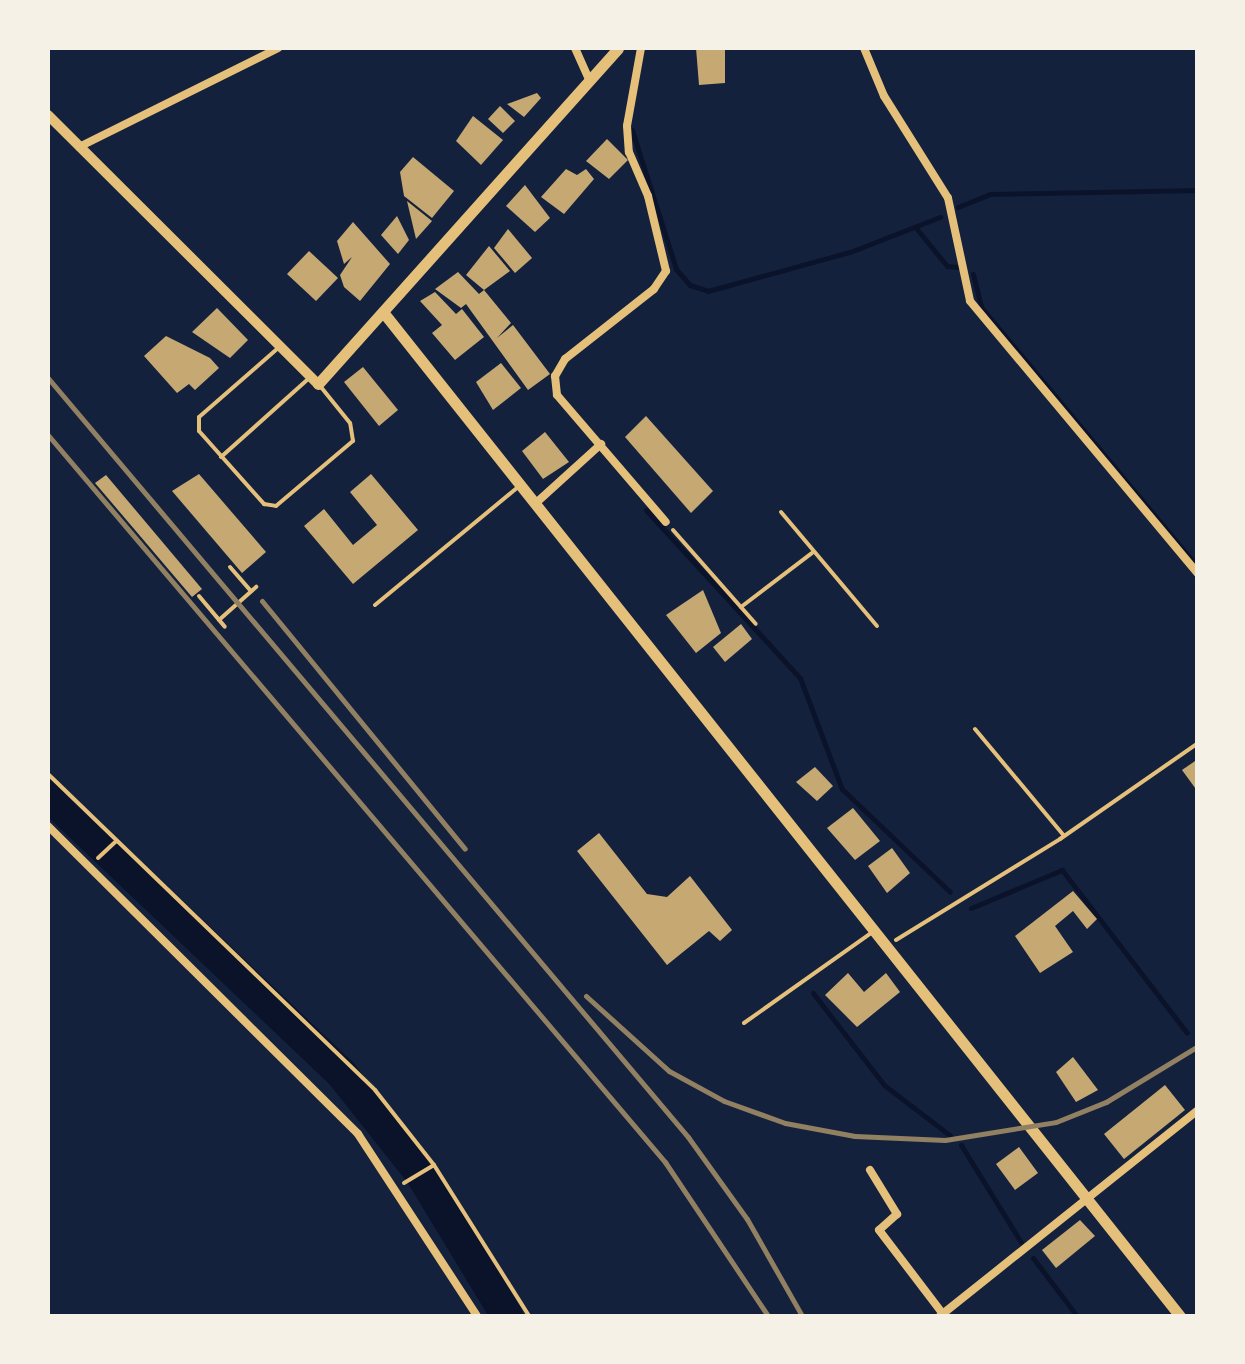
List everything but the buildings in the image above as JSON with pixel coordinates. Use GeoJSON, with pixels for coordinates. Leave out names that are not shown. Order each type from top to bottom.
{"type":"FeatureCollection","features":[{"type":"Feature","properties":{"kind":"main road"},"geometry":{"type":"LineString","coordinates":[[313,382],[383,312],[618,48]]}},
{"type":"Feature","properties":{"kind":"main road"},"geometry":{"type":"LineString","coordinates":[[383,312],[1180,1316]]}},
{"type":"Feature","properties":{"kind":"street"},"geometry":{"type":"LineString","coordinates":[[79,147],[278,48]]}},
{"type":"Feature","properties":{"kind":"street"},"geometry":{"type":"LineString","coordinates":[[575,48],[590,80]]}},
{"type":"Feature","properties":{"kind":"street"},"geometry":{"type":"LineString","coordinates":[[641,48],[627,126],[629,152],[648,196],[666,271],[654,289],[565,359],[555,376],[558,395],[666,522]]}},
{"type":"Feature","properties":{"kind":"street"},"geometry":{"type":"LineString","coordinates":[[864,48],[884,96],[948,198],[970,301],[1198,574]]}},
{"type":"Feature","properties":{"kind":"street"},"geometry":{"type":"LineString","coordinates":[[48,115],[313,382]]}},
{"type":"Feature","properties":{"kind":"street"},"geometry":{"type":"LineString","coordinates":[[536,503],[600,444]]}},
{"type":"Feature","properties":{"kind":"street"},"geometry":{"type":"LineString","coordinates":[[48,826],[358,1134],[477,1316]]}},
{"type":"Feature","properties":{"kind":"street"},"geometry":{"type":"LineString","coordinates":[[870,1170],[897,1214],[879,1230],[942,1315],[1085,1196],[1198,1110]]}},
{"type":"Feature","properties":{"kind":"lane"},"geometry":{"type":"LineString","coordinates":[[221,457],[313,382],[350,423],[353,441],[276,506],[264,504],[221,457],[199,431],[199,417],[277,348]]}},
{"type":"Feature","properties":{"kind":"lane"},"geometry":{"type":"LineString","coordinates":[[375,605],[521,484]]}},
{"type":"Feature","properties":{"kind":"lane"},"geometry":{"type":"LineString","coordinates":[[744,1023],[874,930]]}},
{"type":"Feature","properties":{"kind":"path"},"geometry":{"type":"LineString","coordinates":[[780,512],[877,626]]}},
{"type":"Feature","properties":{"kind":"path"},"geometry":{"type":"LineString","coordinates":[[666,522],[756,624]]}},
{"type":"Feature","properties":{"kind":"path"},"geometry":{"type":"LineString","coordinates":[[741,606],[812,553]]}},
{"type":"Feature","properties":{"kind":"path"},"geometry":{"type":"LineString","coordinates":[[219,620],[254,590],[230,567]]}},
{"type":"Feature","properties":{"kind":"path"},"geometry":{"type":"LineString","coordinates":[[199,596],[225,627]]}},
{"type":"Feature","properties":{"kind":"path"},"geometry":{"type":"LineString","coordinates":[[975,729],[1064,836]]}},
{"type":"Feature","properties":{"kind":"path"},"geometry":{"type":"LineString","coordinates":[[887,946],[1064,836],[1198,742]]}},
{"type":"Feature","properties":{"kind":"path"},"geometry":{"type":"LineString","coordinates":[[48,774],[375,1090],[431,1166],[529,1316]]}},
{"type":"Feature","properties":{"kind":"path"},"geometry":{"type":"LineString","coordinates":[[90,865],[116,842]]}},
{"type":"Feature","properties":{"kind":"path"},"geometry":{"type":"LineString","coordinates":[[406,1182],[431,1166]]}},
{"type":"Feature","properties":{"kind":"waterway"},"geometry":{"type":"LineString","coordinates":[[632,130],[676,269],[690,285],[708,291],[850,252],[940,217]]}},
{"type":"Feature","properties":{"kind":"waterway"},"geometry":{"type":"LineString","coordinates":[[958,207],[991,194],[1198,190]]}},
{"type":"Feature","properties":{"kind":"waterway"},"geometry":{"type":"LineString","coordinates":[[916,228],[947,266],[958,267]]}},
{"type":"Feature","properties":{"kind":"waterway"},"geometry":{"type":"LineString","coordinates":[[973,274],[981,307],[1198,567]]}},
{"type":"Feature","properties":{"kind":"waterway"},"geometry":{"type":"LineString","coordinates":[[646,510],[800,678],[842,789],[950,892]]}},
{"type":"Feature","properties":{"kind":"waterway"},"geometry":{"type":"LineString","coordinates":[[48,795],[341,1073],[421,1174],[507,1316]]}},
{"type":"Feature","properties":{"kind":"waterway"},"geometry":{"type":"LineString","coordinates":[[971,908],[1062,870],[1187,1033]]}},
{"type":"Feature","properties":{"kind":"waterway"},"geometry":{"type":"LineString","coordinates":[[813,993],[884,1085],[951,1136]]}},
{"type":"Feature","properties":{"kind":"waterway"},"geometry":{"type":"LineString","coordinates":[[961,1145],[1021,1242]]}},
{"type":"Feature","properties":{"kind":"waterway"},"geometry":{"type":"LineString","coordinates":[[1033,1258],[1077,1316]]}},
{"type":"Feature","properties":{"kind":"railway"},"geometry":{"type":"LineString","coordinates":[[48,378],[688,1137],[747,1219],[802,1316]]}},
{"type":"Feature","properties":{"kind":"railway"},"geometry":{"type":"LineString","coordinates":[[48,435],[665,1162],[768,1316]]}},
{"type":"Feature","properties":{"kind":"railway"},"geometry":{"type":"LineString","coordinates":[[262,601],[465,849]]}},
{"type":"Feature","properties":{"kind":"railway"},"geometry":{"type":"LineString","coordinates":[[586,996],[669,1071],[724,1101],[785,1123],[855,1136],[945,1140],[1056,1122],[1106,1102],[1198,1046]]}}]}
